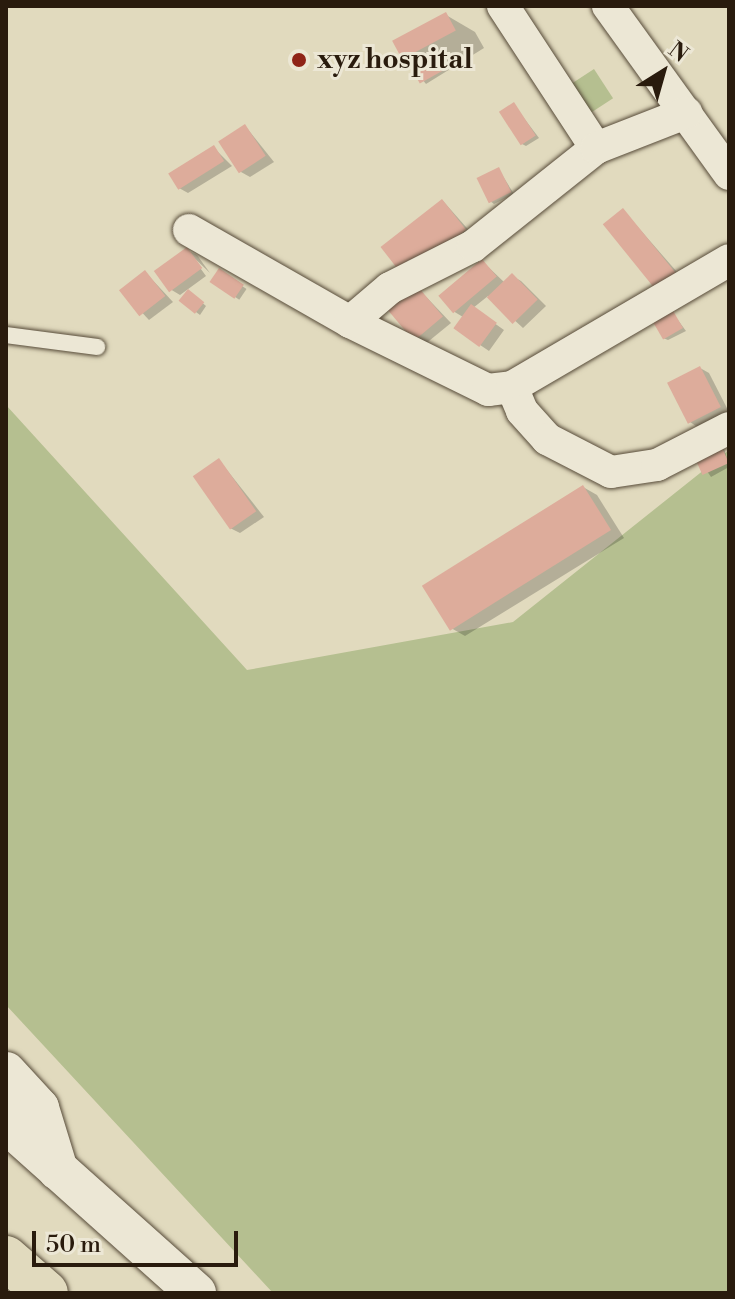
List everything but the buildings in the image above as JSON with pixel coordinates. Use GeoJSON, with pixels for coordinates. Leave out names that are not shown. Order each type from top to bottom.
{"type":"FeatureCollection","features":[{"type":"Feature","properties":{"kind":"highway"},"geometry":{"type":"LineString","coordinates":[[6,1258],[46,1293]]}},
{"type":"Feature","properties":{"kind":"street"},"geometry":{"type":"LineString","coordinates":[[503,6],[596,148]]}},
{"type":"Feature","properties":{"kind":"street"},"geometry":{"type":"LineString","coordinates":[[608,6],[729,174]]}},
{"type":"Feature","properties":{"kind":"street"},"geometry":{"type":"LineString","coordinates":[[350,322],[390,288],[473,246],[596,148],[686,113]]}},
{"type":"Feature","properties":{"kind":"street"},"geometry":{"type":"LineString","coordinates":[[189,230],[350,322],[460,379],[488,390],[512,387],[729,260]]}},
{"type":"Feature","properties":{"kind":"street"},"geometry":{"type":"LineString","coordinates":[[512,387],[522,411],[547,439],[611,472],[657,465],[729,428]]}},
{"type":"Feature","properties":{"kind":"street"},"geometry":{"type":"LineString","coordinates":[[6,1072],[39,1108],[58,1170]]}},
{"type":"Feature","properties":{"kind":"street"},"geometry":{"type":"LineString","coordinates":[[6,1123],[196,1293]]}},
{"type":"Feature","properties":{"kind":"lane"},"geometry":{"type":"LineString","coordinates":[[6,335],[97,347]]}},
{"type":"Feature","properties":{"kind":"green space"},"geometry":{"type":"Polygon","coordinates":[[[594,69],[613,98],[587,115],[568,86],[594,69]]]}},
{"type":"Feature","properties":{"kind":"green space"},"geometry":{"type":"Polygon","coordinates":[[[6,405],[247,670],[513,622],[729,450],[729,1293],[273,1293],[6,1005],[6,405]]]}},
{"type":"Feature","properties":{"kind":"place","name":"xyz hospital"},"geometry":{"type":"Point","coordinates":[299,60]}}]}
